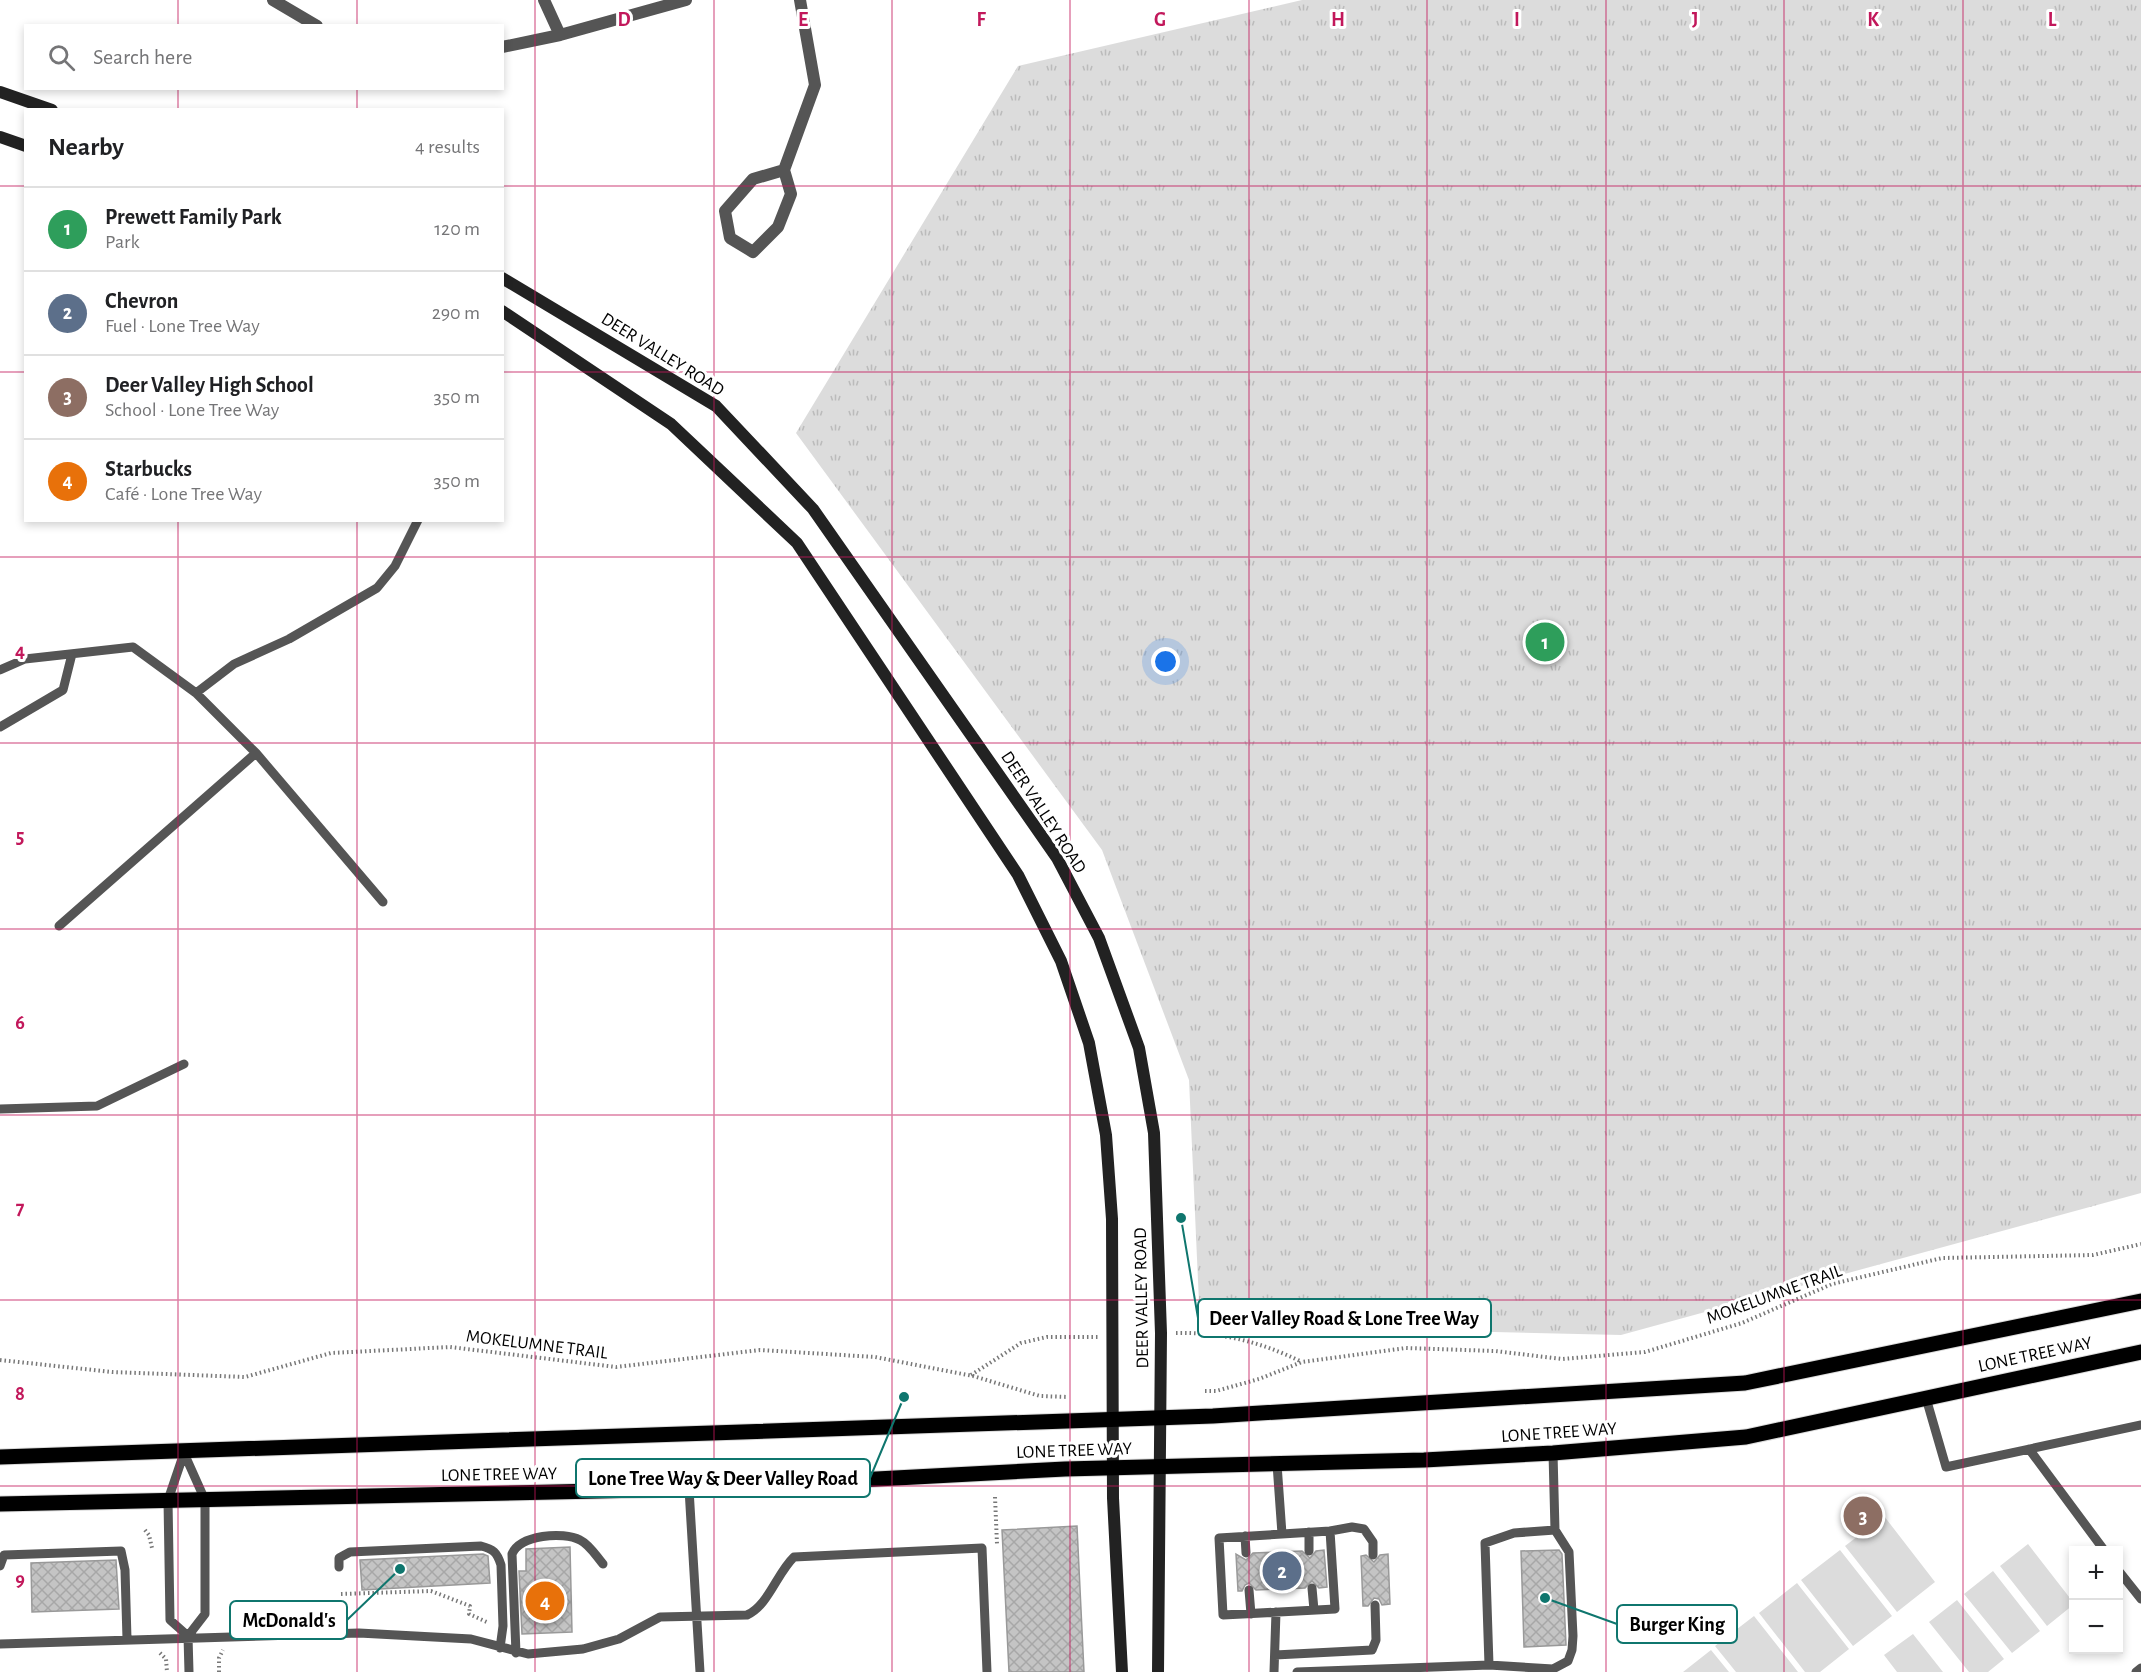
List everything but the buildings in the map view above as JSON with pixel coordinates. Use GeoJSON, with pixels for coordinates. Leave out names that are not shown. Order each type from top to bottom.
{"type":"FeatureCollection","features":[{"type":"Feature","properties":{"kind":"main road"},"geometry":{"type":"LineString","coordinates":[[0,92],[46,108]]}},
{"type":"Feature","properties":{"kind":"main road"},"geometry":{"type":"LineString","coordinates":[[0,137],[24,145]]}},
{"type":"Feature","properties":{"kind":"main road","name":"DEER VALLEY ROAD"},"geometry":{"type":"LineString","coordinates":[[504,279],[716,406],[813,509],[1057,858],[1099,938],[1140,1048],[1154,1133],[1161,1333],[1158,1467],[1158,1672]]}},
{"type":"Feature","properties":{"kind":"main road","name":"DEER VALLEY ROAD"},"geometry":{"type":"LineString","coordinates":[[504,312],[671,424],[797,543],[1018,875],[1061,961],[1089,1043],[1106,1135],[1112,1220],[1113,1468],[1122,1672]]}},
{"type":"Feature","properties":{"kind":"main road","name":"LONE TREE WAY"},"geometry":{"type":"LineString","coordinates":[[0,1457],[184,1453],[1159,1418],[1745,1383],[2141,1301]]}},
{"type":"Feature","properties":{"kind":"main road","name":"LONE TREE WAY"},"geometry":{"type":"LineString","coordinates":[[0,1504],[689,1489],[1113,1468],[1277,1464],[1552,1452],[1746,1437],[2141,1352]]}},
{"type":"Feature","properties":{"kind":"street"},"geometry":{"type":"LineString","coordinates":[[273,0],[314,24]]}},
{"type":"Feature","properties":{"kind":"street"},"geometry":{"type":"LineString","coordinates":[[544,0],[560,35]]}},
{"type":"Feature","properties":{"kind":"street"},"geometry":{"type":"LineString","coordinates":[[504,47],[560,35],[686,0]]}},
{"type":"Feature","properties":{"kind":"street"},"geometry":{"type":"LineString","coordinates":[[784,170],[753,179],[725,211],[730,238],[753,252],[778,227],[791,194],[784,170],[815,85],[800,0]]}},
{"type":"Feature","properties":{"kind":"lane"},"geometry":{"type":"LineString","coordinates":[[196,693],[234,664],[289,639],[377,588],[395,566],[417,522]]}},
{"type":"Feature","properties":{"kind":"lane"},"geometry":{"type":"LineString","coordinates":[[0,670],[25,659],[133,647],[196,693],[256,753],[383,902]]}},
{"type":"Feature","properties":{"kind":"lane"},"geometry":{"type":"LineString","coordinates":[[0,727],[63,690],[72,654]]}},
{"type":"Feature","properties":{"kind":"lane"},"geometry":{"type":"LineString","coordinates":[[59,926],[256,753]]}},
{"type":"Feature","properties":{"kind":"lane"},"geometry":{"type":"LineString","coordinates":[[0,1109],[97,1106],[184,1064]]}},
{"type":"Feature","properties":{"kind":"lane"},"geometry":{"type":"LineString","coordinates":[[1926,1398],[1946,1467],[2141,1425]]}},
{"type":"Feature","properties":{"kind":"lane"},"geometry":{"type":"LineString","coordinates":[[2029,1449],[2100,1546]]}},
{"type":"Feature","properties":{"kind":"lane"},"geometry":{"type":"LineString","coordinates":[[1297,1672],[1489,1665],[1553,1668],[1568,1661],[1573,1636],[1569,1552],[1555,1530],[1552,1452]]}},
{"type":"Feature","properties":{"kind":"lane"},"geometry":{"type":"LineString","coordinates":[[184,1453],[205,1500],[205,1614],[188,1636],[189,1672]]}},
{"type":"Feature","properties":{"kind":"lane"},"geometry":{"type":"LineString","coordinates":[[184,1453],[168,1500],[170,1620],[188,1636]]}},
{"type":"Feature","properties":{"kind":"lane"},"geometry":{"type":"LineString","coordinates":[[1277,1464],[1282,1534]]}},
{"type":"Feature","properties":{"kind":"lane"},"geometry":{"type":"LineString","coordinates":[[689,1489],[700,1672]]}},
{"type":"Feature","properties":{"kind":"lane"},"geometry":{"type":"LineString","coordinates":[[1330,1531],[1335,1609],[1223,1615],[1219,1538],[1330,1531],[1352,1527],[1364,1529],[1373,1542],[1373,1555]]}},
{"type":"Feature","properties":{"kind":"lane"},"geometry":{"type":"LineString","coordinates":[[1489,1665],[1485,1543],[1514,1533],[1555,1530]]}},
{"type":"Feature","properties":{"kind":"lane"},"geometry":{"type":"LineString","coordinates":[[1309,1532],[1309,1551]]}},
{"type":"Feature","properties":{"kind":"lane"},"geometry":{"type":"LineString","coordinates":[[1245,1536],[1246,1553]]}},
{"type":"Feature","properties":{"kind":"lane"},"geometry":{"type":"LineString","coordinates":[[516,1653],[512,1554],[515,1547],[532,1538],[570,1537],[587,1545],[603,1564]]}},
{"type":"Feature","properties":{"kind":"lane"},"geometry":{"type":"LineString","coordinates":[[339,1567],[339,1558],[350,1552],[481,1546],[492,1549],[498,1555],[501,1565],[500,1648]]}},
{"type":"Feature","properties":{"kind":"lane"},"geometry":{"type":"LineString","coordinates":[[0,1644],[188,1636],[413,1635],[471,1639],[516,1653],[583,1649],[619,1640],[660,1617],[747,1615],[757,1611],[783,1568],[794,1557],[982,1548],[987,1672]]}},
{"type":"Feature","properties":{"kind":"lane"},"geometry":{"type":"LineString","coordinates":[[0,1566],[4,1555],[121,1551],[125,1570],[127,1639]]}},
{"type":"Feature","properties":{"kind":"lane"},"geometry":{"type":"LineString","coordinates":[[2123,1576],[2141,1599]]}},
{"type":"Feature","properties":{"kind":"lane"},"geometry":{"type":"LineString","coordinates":[[1312,1588],[1314,1610]]}},
{"type":"Feature","properties":{"kind":"lane"},"geometry":{"type":"LineString","coordinates":[[1249,1590],[1251,1614]]}},
{"type":"Feature","properties":{"kind":"lane"},"geometry":{"type":"LineString","coordinates":[[1275,1655],[1372,1650],[1376,1640],[1375,1605]]}},
{"type":"Feature","properties":{"kind":"lane"},"geometry":{"type":"LineString","coordinates":[[1274,1672],[1276,1612]]}},
{"type":"Feature","properties":{"kind":"lane"},"geometry":{"type":"LineString","coordinates":[[2136,1672],[2141,1668]]}},
{"type":"Feature","properties":{"kind":"path","name":"MOKELUMNE TRAIL"},"geometry":{"type":"LineString","coordinates":[[1206,1391],[1216,1391],[1259,1379],[1302,1362],[1406,1348],[1495,1351],[1562,1359],[1645,1352],[1742,1323],[1832,1284],[1941,1258],[2093,1256],[2141,1244]]}},
{"type":"Feature","properties":{"kind":"path"},"geometry":{"type":"LineString","coordinates":[[1161,1333],[1212,1332],[1279,1351],[1302,1362]]}},
{"type":"Feature","properties":{"kind":"path"},"geometry":{"type":"LineString","coordinates":[[971,1375],[1021,1343],[1047,1337],[1113,1336]]}},
{"type":"Feature","properties":{"kind":"path","name":"MOKELUMNE TRAIL"},"geometry":{"type":"LineString","coordinates":[[0,1360],[112,1372],[245,1377],[331,1353],[426,1348],[450,1347],[616,1367],[760,1350],[875,1357],[971,1375],[1040,1396],[1068,1397]]}},
{"type":"Feature","properties":{"kind":"path"},"geometry":{"type":"LineString","coordinates":[[341,1594],[431,1591],[470,1606],[470,1614],[502,1629]]}},
{"type":"Feature","properties":{"kind":"green space"},"geometry":{"type":"Polygon","coordinates":[[[1302,0],[2141,0],[2141,1193],[1621,1335],[1200,1325],[1189,1080],[1102,850],[796,433],[1018,66],[1302,0]]]}},
{"type":"Feature","properties":{"kind":"green space"},"geometry":{"type":"Polygon","coordinates":[[[1884,1516],[1935,1582],[1897,1612],[1845,1546],[1884,1516]]]}},
{"type":"Feature","properties":{"kind":"green space"},"geometry":{"type":"Polygon","coordinates":[[[2028,1544],[2069,1597],[2069,1608],[2047,1626],[2000,1566],[2028,1544]]]}},
{"type":"Feature","properties":{"kind":"green space"},"geometry":{"type":"Polygon","coordinates":[[[1840,1550],[1892,1616],[1853,1646],[1801,1580],[1840,1550]]]}},
{"type":"Feature","properties":{"kind":"green space"},"geometry":{"type":"Polygon","coordinates":[[[1993,1571],[2040,1631],[2012,1653],[1964,1594],[1993,1571]]]}},
{"type":"Feature","properties":{"kind":"green space"},"geometry":{"type":"Polygon","coordinates":[[[1797,1583],[1849,1649],[1820,1672],[1805,1672],[1759,1613],[1797,1583]]]}},
{"type":"Feature","properties":{"kind":"green space"},"geometry":{"type":"Polygon","coordinates":[[[1957,1600],[2004,1659],[1988,1672],[1969,1672],[1929,1622],[1957,1600]]]}},
{"type":"Feature","properties":{"kind":"green space"},"geometry":{"type":"Polygon","coordinates":[[[1754,1616],[1798,1672],[1736,1672],[1715,1646],[1754,1616]]]}},
{"type":"Feature","properties":{"kind":"green space"},"geometry":{"type":"Polygon","coordinates":[[[1913,1634],[1943,1672],[1897,1672],[1884,1655],[1913,1634]]]}},
{"type":"Feature","properties":{"kind":"green space"},"geometry":{"type":"Polygon","coordinates":[[[1711,1650],[1729,1672],[1683,1672],[1711,1650]]]}},
{"type":"Feature","properties":{"kind":"place","name":"Prewett Family Park"},"geometry":{"type":"Point","coordinates":[1545,642]}},
{"type":"Feature","properties":{"kind":"place","name":"Deer Valley Road & Lone Tree Way"},"geometry":{"type":"Point","coordinates":[1181,1218]}},
{"type":"Feature","properties":{"kind":"place","name":"Lone Tree Way & Deer Valley Road"},"geometry":{"type":"Point","coordinates":[904,1397]}},
{"type":"Feature","properties":{"kind":"place","name":"Deer Valley High School"},"geometry":{"type":"Point","coordinates":[1863,1516]}},
{"type":"Feature","properties":{"kind":"place","name":"McDonald's"},"geometry":{"type":"Point","coordinates":[400,1569]}},
{"type":"Feature","properties":{"kind":"place","name":"Chevron"},"geometry":{"type":"Point","coordinates":[1282,1571]}},
{"type":"Feature","properties":{"kind":"place","name":"Burger King"},"geometry":{"type":"Point","coordinates":[1545,1598]}},
{"type":"Feature","properties":{"kind":"place","name":"Starbucks"},"geometry":{"type":"Point","coordinates":[545,1601]}}]}
